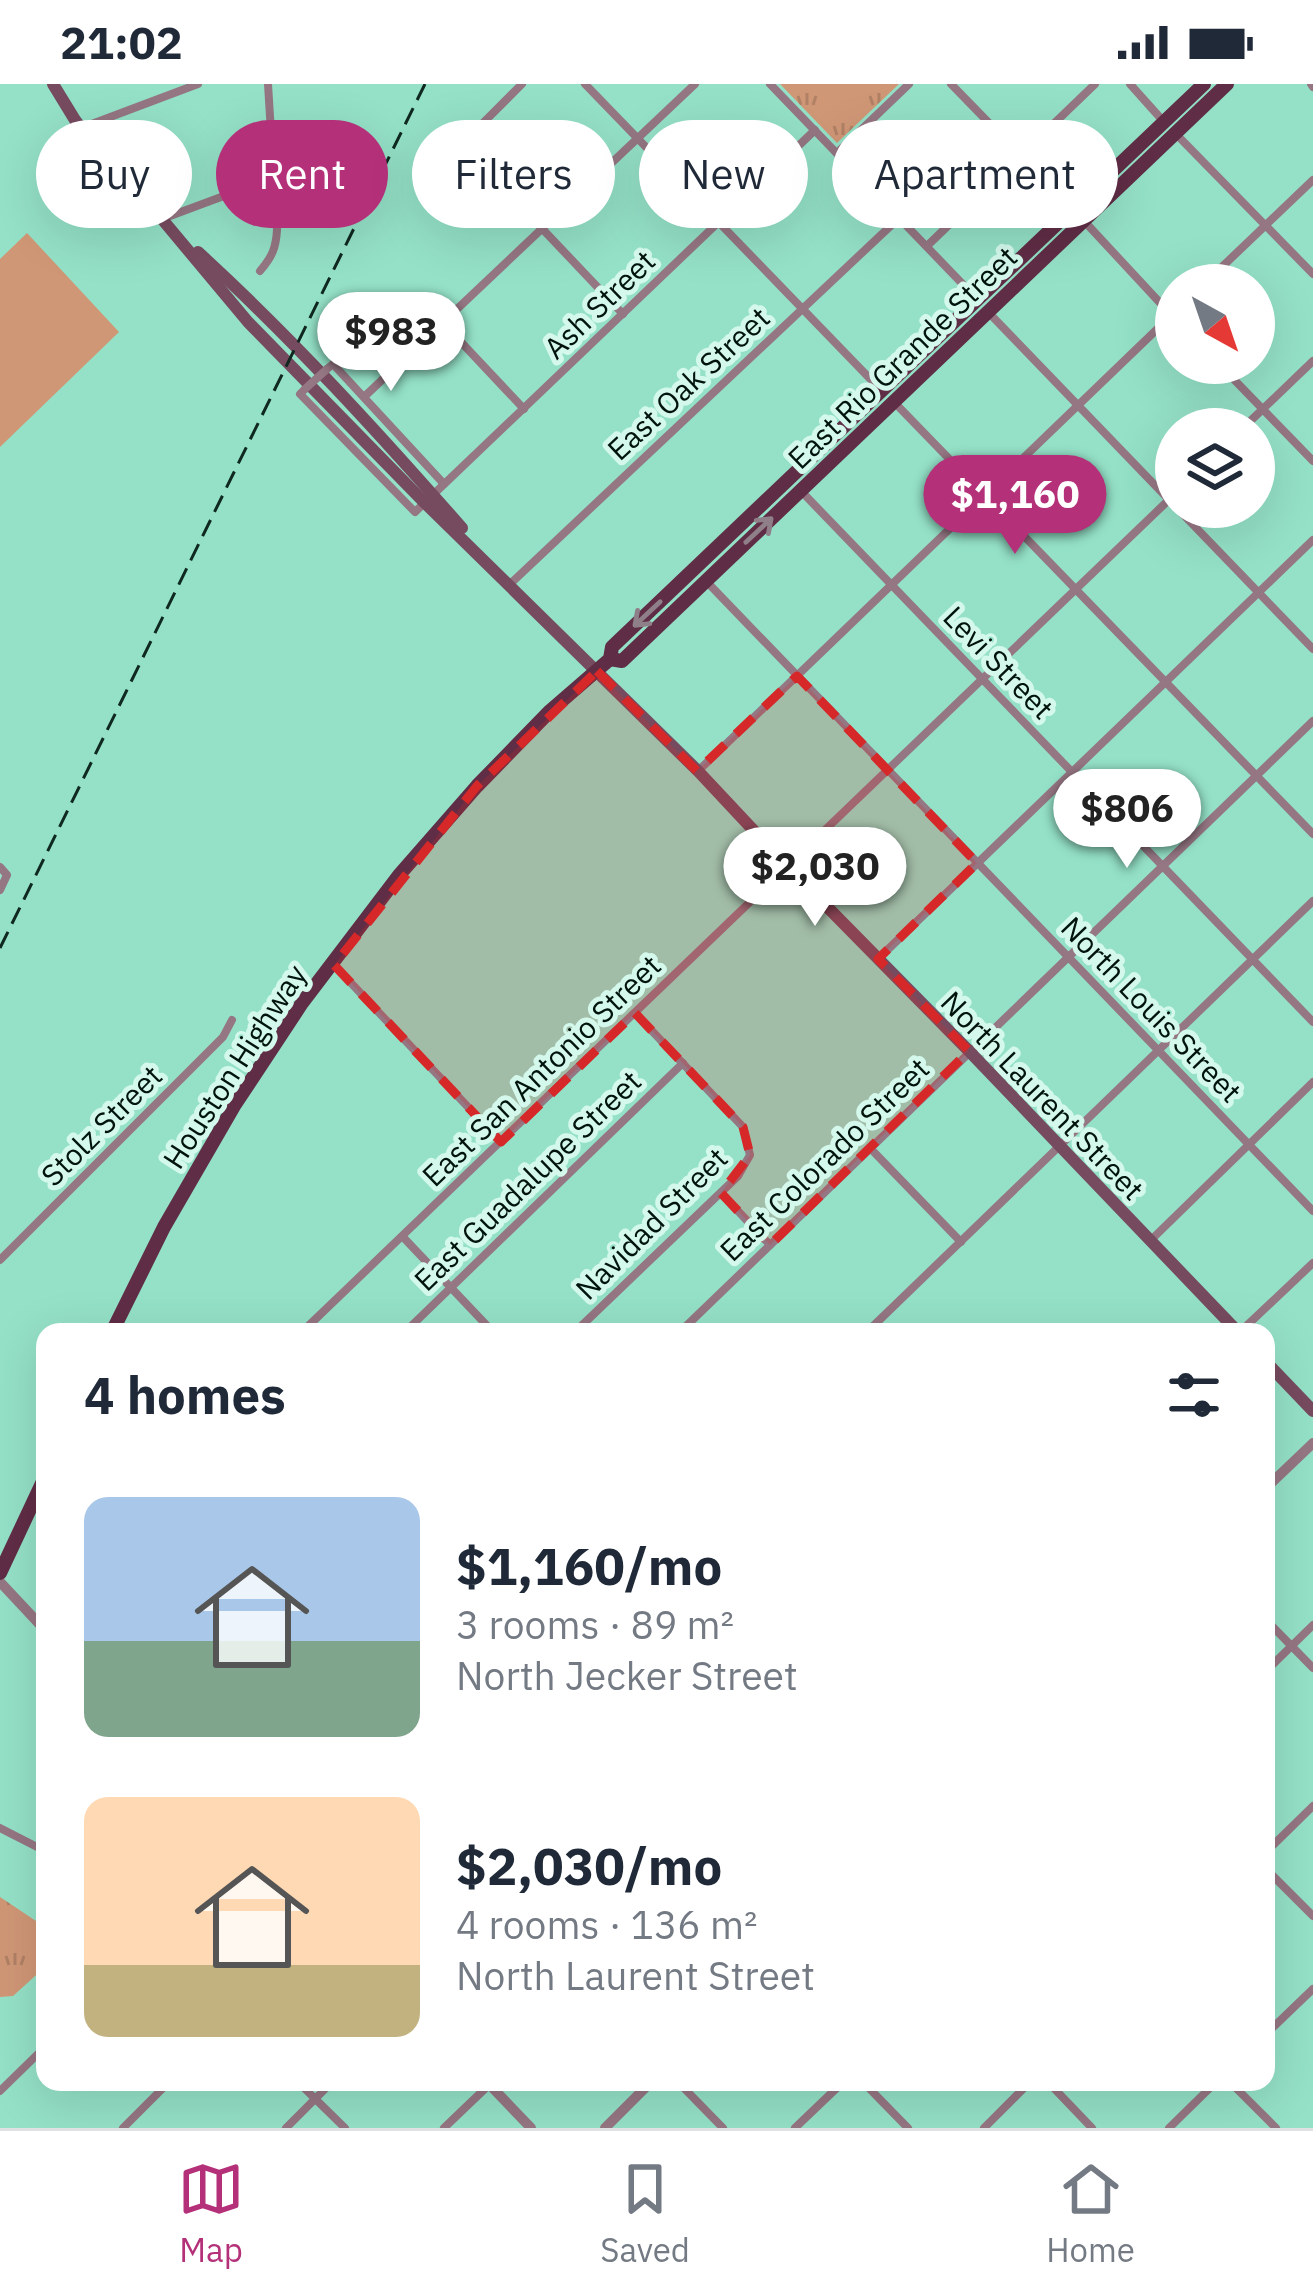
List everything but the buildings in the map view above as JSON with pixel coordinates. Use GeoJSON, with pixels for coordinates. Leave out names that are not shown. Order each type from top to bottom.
{"type":"FeatureCollection","features":[{"type":"Feature","properties":{"kind":"main road","name":"North Laurent Street"},"geometry":{"type":"LineString","coordinates":[[53,84],[76,120]]}},
{"type":"Feature","properties":{"kind":"main road","name":"East Rio Grande Street"},"geometry":{"type":"LineString","coordinates":[[1170,128],[1204,84]]}},
{"type":"Feature","properties":{"kind":"main road","name":"East Rio Grande Street"},"geometry":{"type":"LineString","coordinates":[[1118,177],[1227,84]]}},
{"type":"Feature","properties":{"kind":"main road","name":"North Laurent Street"},"geometry":{"type":"LineString","coordinates":[[172,228],[266,316],[510,584],[698,771],[1230,1323]]}},
{"type":"Feature","properties":{"kind":"main road","name":"East Rio Grande Street"},"geometry":{"type":"LineString","coordinates":[[610,659],[622,661],[801,491],[888,397],[963,337],[1004,285],[1005,275],[1062,228]]}},
{"type":"Feature","properties":{"kind":"main road","name":"East Rio Grande Street"},"geometry":{"type":"LineString","coordinates":[[425,845],[541,720],[610,659],[611,647],[888,397],[1065,228]]}},
{"type":"Feature","properties":{"kind":"main road","name":"Houston Highway"},"geometry":{"type":"LineString","coordinates":[[116,1323],[164,1227],[234,1106],[302,1003],[425,845]]}},
{"type":"Feature","properties":{"kind":"main road"},"geometry":{"type":"LineString","coordinates":[[1275,1371],[1313,1411]]}},
{"type":"Feature","properties":{"kind":"main road"},"geometry":{"type":"LineString","coordinates":[[0,1578],[36,1497]]}},
{"type":"Feature","properties":{"kind":"street"},"geometry":{"type":"LineString","coordinates":[[102,120],[197,84]]}},
{"type":"Feature","properties":{"kind":"street"},"geometry":{"type":"LineString","coordinates":[[268,84],[271,120]]}},
{"type":"Feature","properties":{"kind":"street"},"geometry":{"type":"LineString","coordinates":[[522,84],[462,144],[623,314]]}},
{"type":"Feature","properties":{"kind":"street"},"geometry":{"type":"LineString","coordinates":[[585,84],[638,139]]}},
{"type":"Feature","properties":{"kind":"street"},"geometry":{"type":"LineString","coordinates":[[364,398],[695,84]]}},
{"type":"Feature","properties":{"kind":"street"},"geometry":{"type":"LineString","coordinates":[[770,84],[832,148]]}},
{"type":"Feature","properties":{"kind":"street"},"geometry":{"type":"LineString","coordinates":[[871,120],[909,84]]}},
{"type":"Feature","properties":{"kind":"street"},"geometry":{"type":"LineString","coordinates":[[950,84],[985,120]]}},
{"type":"Feature","properties":{"kind":"street"},"geometry":{"type":"LineString","coordinates":[[1059,120],[1095,84]]}},
{"type":"Feature","properties":{"kind":"street"},"geometry":{"type":"LineString","coordinates":[[1130,84],[1313,274]]}},
{"type":"Feature","properties":{"kind":"street","name":"Ash Street"},"geometry":{"type":"LineString","coordinates":[[808,137],[815,130]]}},
{"type":"Feature","properties":{"kind":"street"},"geometry":{"type":"LineString","coordinates":[[1226,264],[1313,180]]}},
{"type":"Feature","properties":{"kind":"street"},"geometry":{"type":"LineString","coordinates":[[260,271],[276,246],[276,228]]}},
{"type":"Feature","properties":{"kind":"street","name":"Ash Street"},"geometry":{"type":"LineString","coordinates":[[429,499],[713,228]]}},
{"type":"Feature","properties":{"kind":"street"},"geometry":{"type":"LineString","coordinates":[[723,228],[1313,834]]}},
{"type":"Feature","properties":{"kind":"street","name":"East Oak Street"},"geometry":{"type":"LineString","coordinates":[[510,584],[888,228]]}},
{"type":"Feature","properties":{"kind":"street"},"geometry":{"type":"LineString","coordinates":[[908,228],[1155,482]]}},
{"type":"Feature","properties":{"kind":"street"},"geometry":{"type":"LineString","coordinates":[[926,247],[946,228]]}},
{"type":"Feature","properties":{"kind":"street"},"geometry":{"type":"LineString","coordinates":[[1090,228],[1155,295]]}},
{"type":"Feature","properties":{"kind":"street"},"geometry":{"type":"LineString","coordinates":[[444,324],[524,409]]}},
{"type":"Feature","properties":{"kind":"street"},"geometry":{"type":"LineString","coordinates":[[698,771],[1155,333]]}},
{"type":"Feature","properties":{"kind":"street"},"geometry":{"type":"LineString","coordinates":[[1264,408],[1313,361]]}},
{"type":"Feature","properties":{"kind":"street"},"geometry":{"type":"LineString","coordinates":[[332,364],[364,398],[429,499],[300,394],[332,364]]}},
{"type":"Feature","properties":{"kind":"street"},"geometry":{"type":"LineString","coordinates":[[1239,384],[1262,408]]}},
{"type":"Feature","properties":{"kind":"street"},"geometry":{"type":"LineString","coordinates":[[1275,421],[1313,461]]}},
{"type":"Feature","properties":{"kind":"street","name":"Levi Street"},"geometry":{"type":"LineString","coordinates":[[801,491],[1313,1022]]}},
{"type":"Feature","properties":{"kind":"street","name":"East San Antonio Street"},"geometry":{"type":"LineString","coordinates":[[312,1323],[982,678],[1155,518]]}},
{"type":"Feature","properties":{"kind":"street"},"geometry":{"type":"LineString","coordinates":[[1199,528],[1313,649]]}},
{"type":"Feature","properties":{"kind":"street"},"geometry":{"type":"LineString","coordinates":[[878,958],[1313,540]]}},
{"type":"Feature","properties":{"kind":"street","name":"North Louis Street"},"geometry":{"type":"LineString","coordinates":[[706,581],[1313,1211]]}},
{"type":"Feature","properties":{"kind":"street","name":"East Colorado Street"},"geometry":{"type":"LineString","coordinates":[[689,1323],[1313,721]]}},
{"type":"Feature","properties":{"kind":"street"},"geometry":{"type":"LineString","coordinates":[[0,890],[4,871]]}},
{"type":"Feature","properties":{"kind":"street"},"geometry":{"type":"LineString","coordinates":[[876,1323],[1313,902]]}},
{"type":"Feature","properties":{"kind":"street"},"geometry":{"type":"LineString","coordinates":[[334,964],[502,1142]]}},
{"type":"Feature","properties":{"kind":"street"},"geometry":{"type":"LineString","coordinates":[[635,1013],[683,1064]]}},
{"type":"Feature","properties":{"kind":"street","name":"Stolz Street"},"geometry":{"type":"LineString","coordinates":[[0,1260],[223,1037],[232,1020]]}},
{"type":"Feature","properties":{"kind":"street","name":"Navidad Street"},"geometry":{"type":"LineString","coordinates":[[584,1323],[746,1166],[750,1155],[743,1126],[683,1064]]}},
{"type":"Feature","properties":{"kind":"street","name":"East Guadalupe Street"},"geometry":{"type":"LineString","coordinates":[[414,1323],[683,1064]]}},
{"type":"Feature","properties":{"kind":"street"},"geometry":{"type":"LineString","coordinates":[[1150,1240],[1313,1082]]}},
{"type":"Feature","properties":{"kind":"street"},"geometry":{"type":"LineString","coordinates":[[870,1148],[961,1242]]}},
{"type":"Feature","properties":{"kind":"street"},"geometry":{"type":"LineString","coordinates":[[721,1193],[770,1245]]}},
{"type":"Feature","properties":{"kind":"street"},"geometry":{"type":"LineString","coordinates":[[403,1237],[484,1323]]}},
{"type":"Feature","properties":{"kind":"street"},"geometry":{"type":"LineString","coordinates":[[1249,1323],[1313,1263]]}},
{"type":"Feature","properties":{"kind":"street"},"geometry":{"type":"LineString","coordinates":[[1275,1479],[1313,1443]]}},
{"type":"Feature","properties":{"kind":"street"},"geometry":{"type":"LineString","coordinates":[[0,1578],[36,1620]]}},
{"type":"Feature","properties":{"kind":"street"},"geometry":{"type":"LineString","coordinates":[[1275,1662],[1313,1625]]}},
{"type":"Feature","properties":{"kind":"street"},"geometry":{"type":"LineString","coordinates":[[1275,1629],[1313,1668]]}},
{"type":"Feature","properties":{"kind":"street"},"geometry":{"type":"LineString","coordinates":[[1275,1843],[1313,1806]]}},
{"type":"Feature","properties":{"kind":"street"},"geometry":{"type":"LineString","coordinates":[[0,1828],[36,1846]]}},
{"type":"Feature","properties":{"kind":"street"},"geometry":{"type":"LineString","coordinates":[[1275,1878],[1313,1916]]}},
{"type":"Feature","properties":{"kind":"street"},"geometry":{"type":"LineString","coordinates":[[1275,2025],[1313,1989]]}},
{"type":"Feature","properties":{"kind":"street"},"geometry":{"type":"LineString","coordinates":[[1,2089],[36,2056]]}},
{"type":"Feature","properties":{"kind":"street"},"geometry":{"type":"LineString","coordinates":[[123,2128],[160,2091]]}},
{"type":"Feature","properties":{"kind":"street"},"geometry":{"type":"LineString","coordinates":[[308,2091],[344,2128]]}},
{"type":"Feature","properties":{"kind":"street"},"geometry":{"type":"LineString","coordinates":[[286,2128],[323,2091]]}},
{"type":"Feature","properties":{"kind":"street"},"geometry":{"type":"LineString","coordinates":[[444,2128],[481,2091]]}},
{"type":"Feature","properties":{"kind":"street"},"geometry":{"type":"LineString","coordinates":[[496,2091],[531,2128]]}},
{"type":"Feature","properties":{"kind":"street"},"geometry":{"type":"LineString","coordinates":[[605,2128],[642,2091]]}},
{"type":"Feature","properties":{"kind":"street"},"geometry":{"type":"LineString","coordinates":[[687,2091],[723,2128]]}},
{"type":"Feature","properties":{"kind":"street"},"geometry":{"type":"LineString","coordinates":[[795,2128],[834,2091]]}},
{"type":"Feature","properties":{"kind":"street"},"geometry":{"type":"LineString","coordinates":[[872,2091],[908,2128]]}},
{"type":"Feature","properties":{"kind":"street"},"geometry":{"type":"LineString","coordinates":[[984,2128],[1021,2091]]}},
{"type":"Feature","properties":{"kind":"street"},"geometry":{"type":"LineString","coordinates":[[1057,2091],[1092,2128]]}},
{"type":"Feature","properties":{"kind":"street"},"geometry":{"type":"LineString","coordinates":[[1169,2128],[1207,2091]]}},
{"type":"Feature","properties":{"kind":"street"},"geometry":{"type":"LineString","coordinates":[[1239,2091],[1276,2128]]}},
{"type":"Feature","properties":{"kind":"highlighted area"},"geometry":{"type":"Polygon","coordinates":[[[597,671],[697,771],[797,676],[977,863],[878,959],[969,1051],[770,1245],[721,1193],[750,1155],[743,1127],[635,1013],[501,1142],[334,965],[477,786],[597,671]]]}},
{"type":"Feature","properties":{"kind":"green space"},"geometry":{"type":"Polygon","coordinates":[[[780,84],[899,84],[861,120],[832,120],[832,138],[780,84]]]}},
{"type":"Feature","properties":{"kind":"green space"},"geometry":{"type":"Polygon","coordinates":[[[27,233],[119,332],[0,447],[0,259],[27,233]]]}},
{"type":"Feature","properties":{"kind":"green space"},"geometry":{"type":"Polygon","coordinates":[[[0,1897],[36,1921],[36,1975],[13,1996],[0,1997],[0,1897]]]}},
{"type":"Feature","properties":{"kind":"railway"},"geometry":{"type":"LineString","coordinates":[[0,948],[425,84]]}}]}
